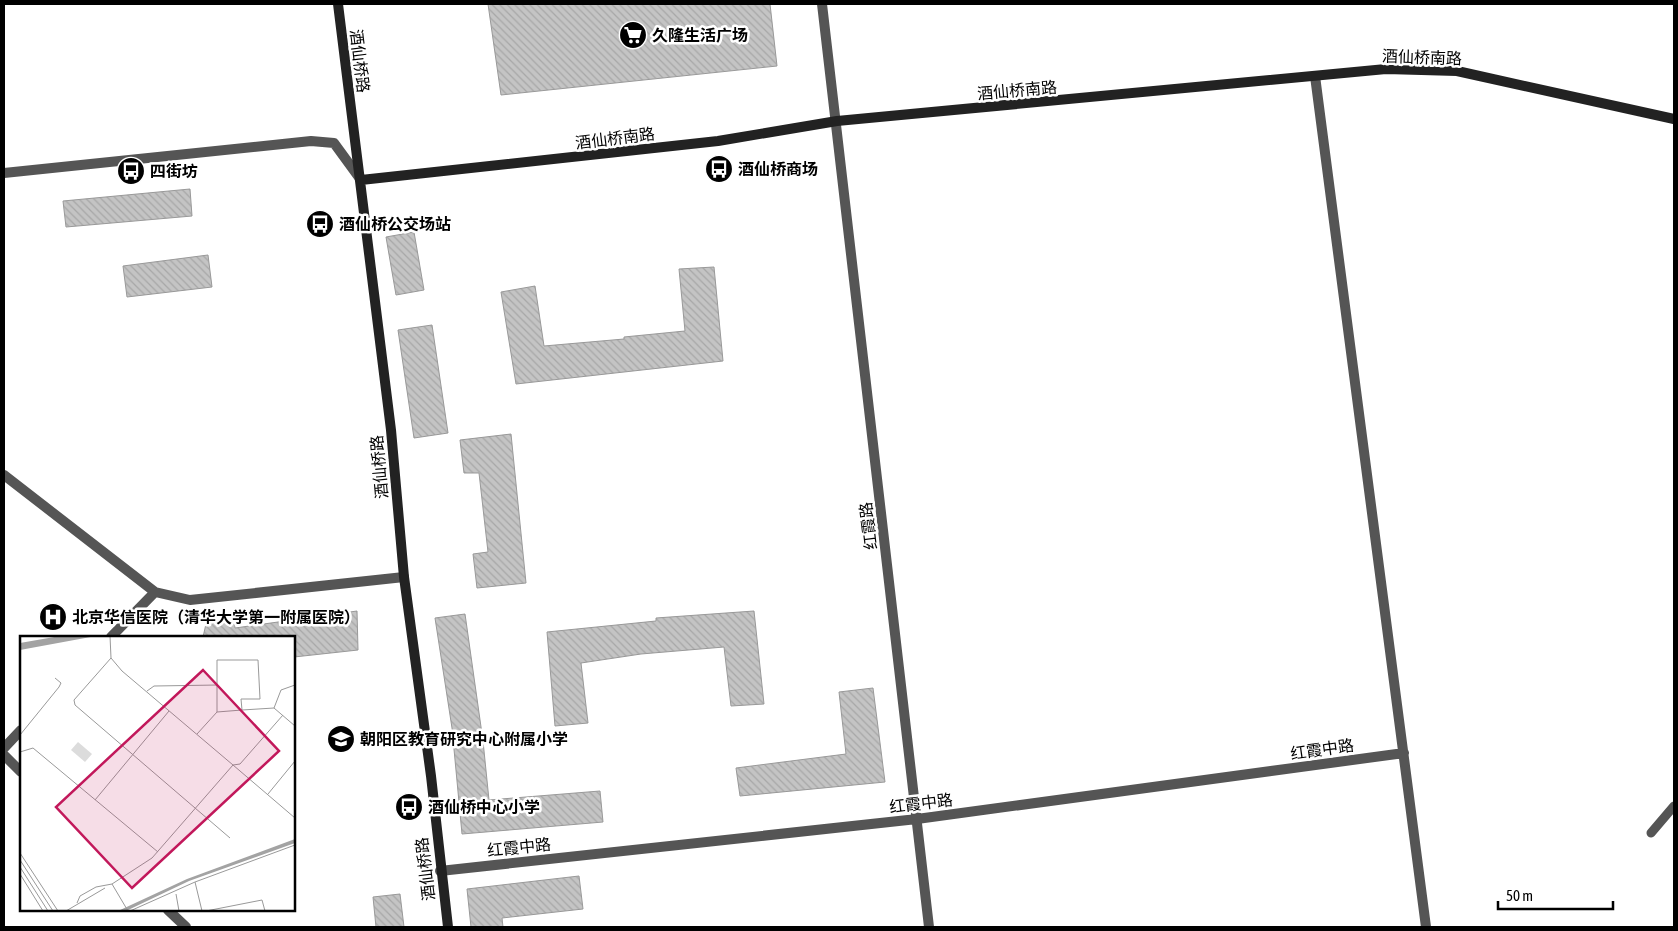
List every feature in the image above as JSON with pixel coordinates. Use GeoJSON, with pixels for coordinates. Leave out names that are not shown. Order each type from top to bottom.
{"type":"FeatureCollection","features":[{"type":"Feature","properties":{"kind":"street","name":"酒仙桥路"},"geometry":{"type":"LineString","coordinates":[[338,4],[391,430],[404,578],[431,776],[440,871],[448,927]]}},
{"type":"Feature","properties":{"kind":"street","name":"红霞路"},"geometry":{"type":"LineString","coordinates":[[822,4],[837,121],[928,927]]}},
{"type":"Feature","properties":{"kind":"street","name":"酒仙桥南路"},"geometry":{"type":"LineString","coordinates":[[360,180],[718,141],[837,121],[1386,69],[1457,71],[1674,119]]}},
{"type":"Feature","properties":{"kind":"street"},"geometry":{"type":"LineString","coordinates":[[1315,76],[1426,927]]}},
{"type":"Feature","properties":{"kind":"street"},"geometry":{"type":"LineString","coordinates":[[4,173],[311,141],[334,143],[360,180]]}},
{"type":"Feature","properties":{"kind":"street"},"geometry":{"type":"LineString","coordinates":[[4,475],[155,592],[190,600],[404,578]]}},
{"type":"Feature","properties":{"kind":"street"},"geometry":{"type":"LineString","coordinates":[[112,636],[155,592]]}},
{"type":"Feature","properties":{"kind":"street"},"geometry":{"type":"LineString","coordinates":[[4,748],[20,731]]}},
{"type":"Feature","properties":{"kind":"street","name":"红霞中路"},"geometry":{"type":"LineString","coordinates":[[440,871],[917,819],[1404,754]]}},
{"type":"Feature","properties":{"kind":"street"},"geometry":{"type":"LineString","coordinates":[[4,755],[20,771]]}},
{"type":"Feature","properties":{"kind":"street"},"geometry":{"type":"LineString","coordinates":[[169,911],[186,927]]}},
{"type":"Feature","properties":{"kind":"lane"},"geometry":{"type":"LineString","coordinates":[[1651,833],[1674,806]]}},
{"type":"Feature","properties":{"kind":"building","name":"久隆生活广场"},"geometry":{"type":"Polygon","coordinates":[[[488,4],[770,4],[777,66],[501,95],[488,4]]]}},
{"type":"Feature","properties":{"kind":"building"},"geometry":{"type":"Polygon","coordinates":[[[190,189],[192,216],[66,227],[63,201],[190,189]]]}},
{"type":"Feature","properties":{"kind":"building"},"geometry":{"type":"Polygon","coordinates":[[[414,232],[424,290],[396,295],[386,237],[414,232]]]}},
{"type":"Feature","properties":{"kind":"building"},"geometry":{"type":"Polygon","coordinates":[[[208,255],[212,287],[127,297],[123,266],[208,255]]]}},
{"type":"Feature","properties":{"kind":"building"},"geometry":{"type":"Polygon","coordinates":[[[714,267],[723,361],[516,384],[501,292],[535,286],[544,346],[624,339],[624,337],[685,331],[679,269],[714,267]]]}},
{"type":"Feature","properties":{"kind":"building"},"geometry":{"type":"Polygon","coordinates":[[[432,325],[448,433],[414,438],[398,330],[432,325]]]}},
{"type":"Feature","properties":{"kind":"building"},"geometry":{"type":"Polygon","coordinates":[[[511,434],[526,583],[477,588],[473,554],[488,552],[479,473],[464,473],[460,440],[511,434]]]}},
{"type":"Feature","properties":{"kind":"building"},"geometry":{"type":"Polygon","coordinates":[[[357,611],[358,650],[295,657],[295,636],[203,636],[206,624],[234,620],[235,628],[357,611]]]}},
{"type":"Feature","properties":{"kind":"building"},"geometry":{"type":"Polygon","coordinates":[[[754,611],[764,704],[731,706],[724,647],[641,654],[581,663],[588,723],[555,726],[547,632],[656,621],[656,618],[754,611]]]}},
{"type":"Feature","properties":{"kind":"building"},"geometry":{"type":"Polygon","coordinates":[[[465,614],[483,741],[489,800],[600,791],[603,822],[462,834],[452,728],[435,618],[465,614]]]}},
{"type":"Feature","properties":{"kind":"building"},"geometry":{"type":"Polygon","coordinates":[[[873,688],[885,782],[740,796],[736,768],[846,754],[839,692],[873,688]]]}},
{"type":"Feature","properties":{"kind":"building"},"geometry":{"type":"Polygon","coordinates":[[[579,876],[583,909],[502,918],[503,927],[471,927],[467,889],[579,876]]]}},
{"type":"Feature","properties":{"kind":"building"},"geometry":{"type":"Polygon","coordinates":[[[400,894],[404,927],[376,927],[373,897],[400,894]]]}},
{"type":"Feature","properties":{"kind":"place","name":"久隆生活广场"},"geometry":{"type":"Point","coordinates":[633,35]}},
{"type":"Feature","properties":{"kind":"place","name":"酒仙桥商场"},"geometry":{"type":"Point","coordinates":[719,169]}},
{"type":"Feature","properties":{"kind":"place","name":"四街坊"},"geometry":{"type":"Point","coordinates":[131,171]}},
{"type":"Feature","properties":{"kind":"place","name":"酒仙桥公交场站"},"geometry":{"type":"Point","coordinates":[320,224]}},
{"type":"Feature","properties":{"kind":"place","name":"北京华信医院（清华大学第一附属医院）"},"geometry":{"type":"Point","coordinates":[53,617]}},
{"type":"Feature","properties":{"kind":"place","name":"朝阳区教育研究中心附属小学"},"geometry":{"type":"Point","coordinates":[341,739]}},
{"type":"Feature","properties":{"kind":"place","name":"酒仙桥中心小学"},"geometry":{"type":"Point","coordinates":[409,807]}}]}
